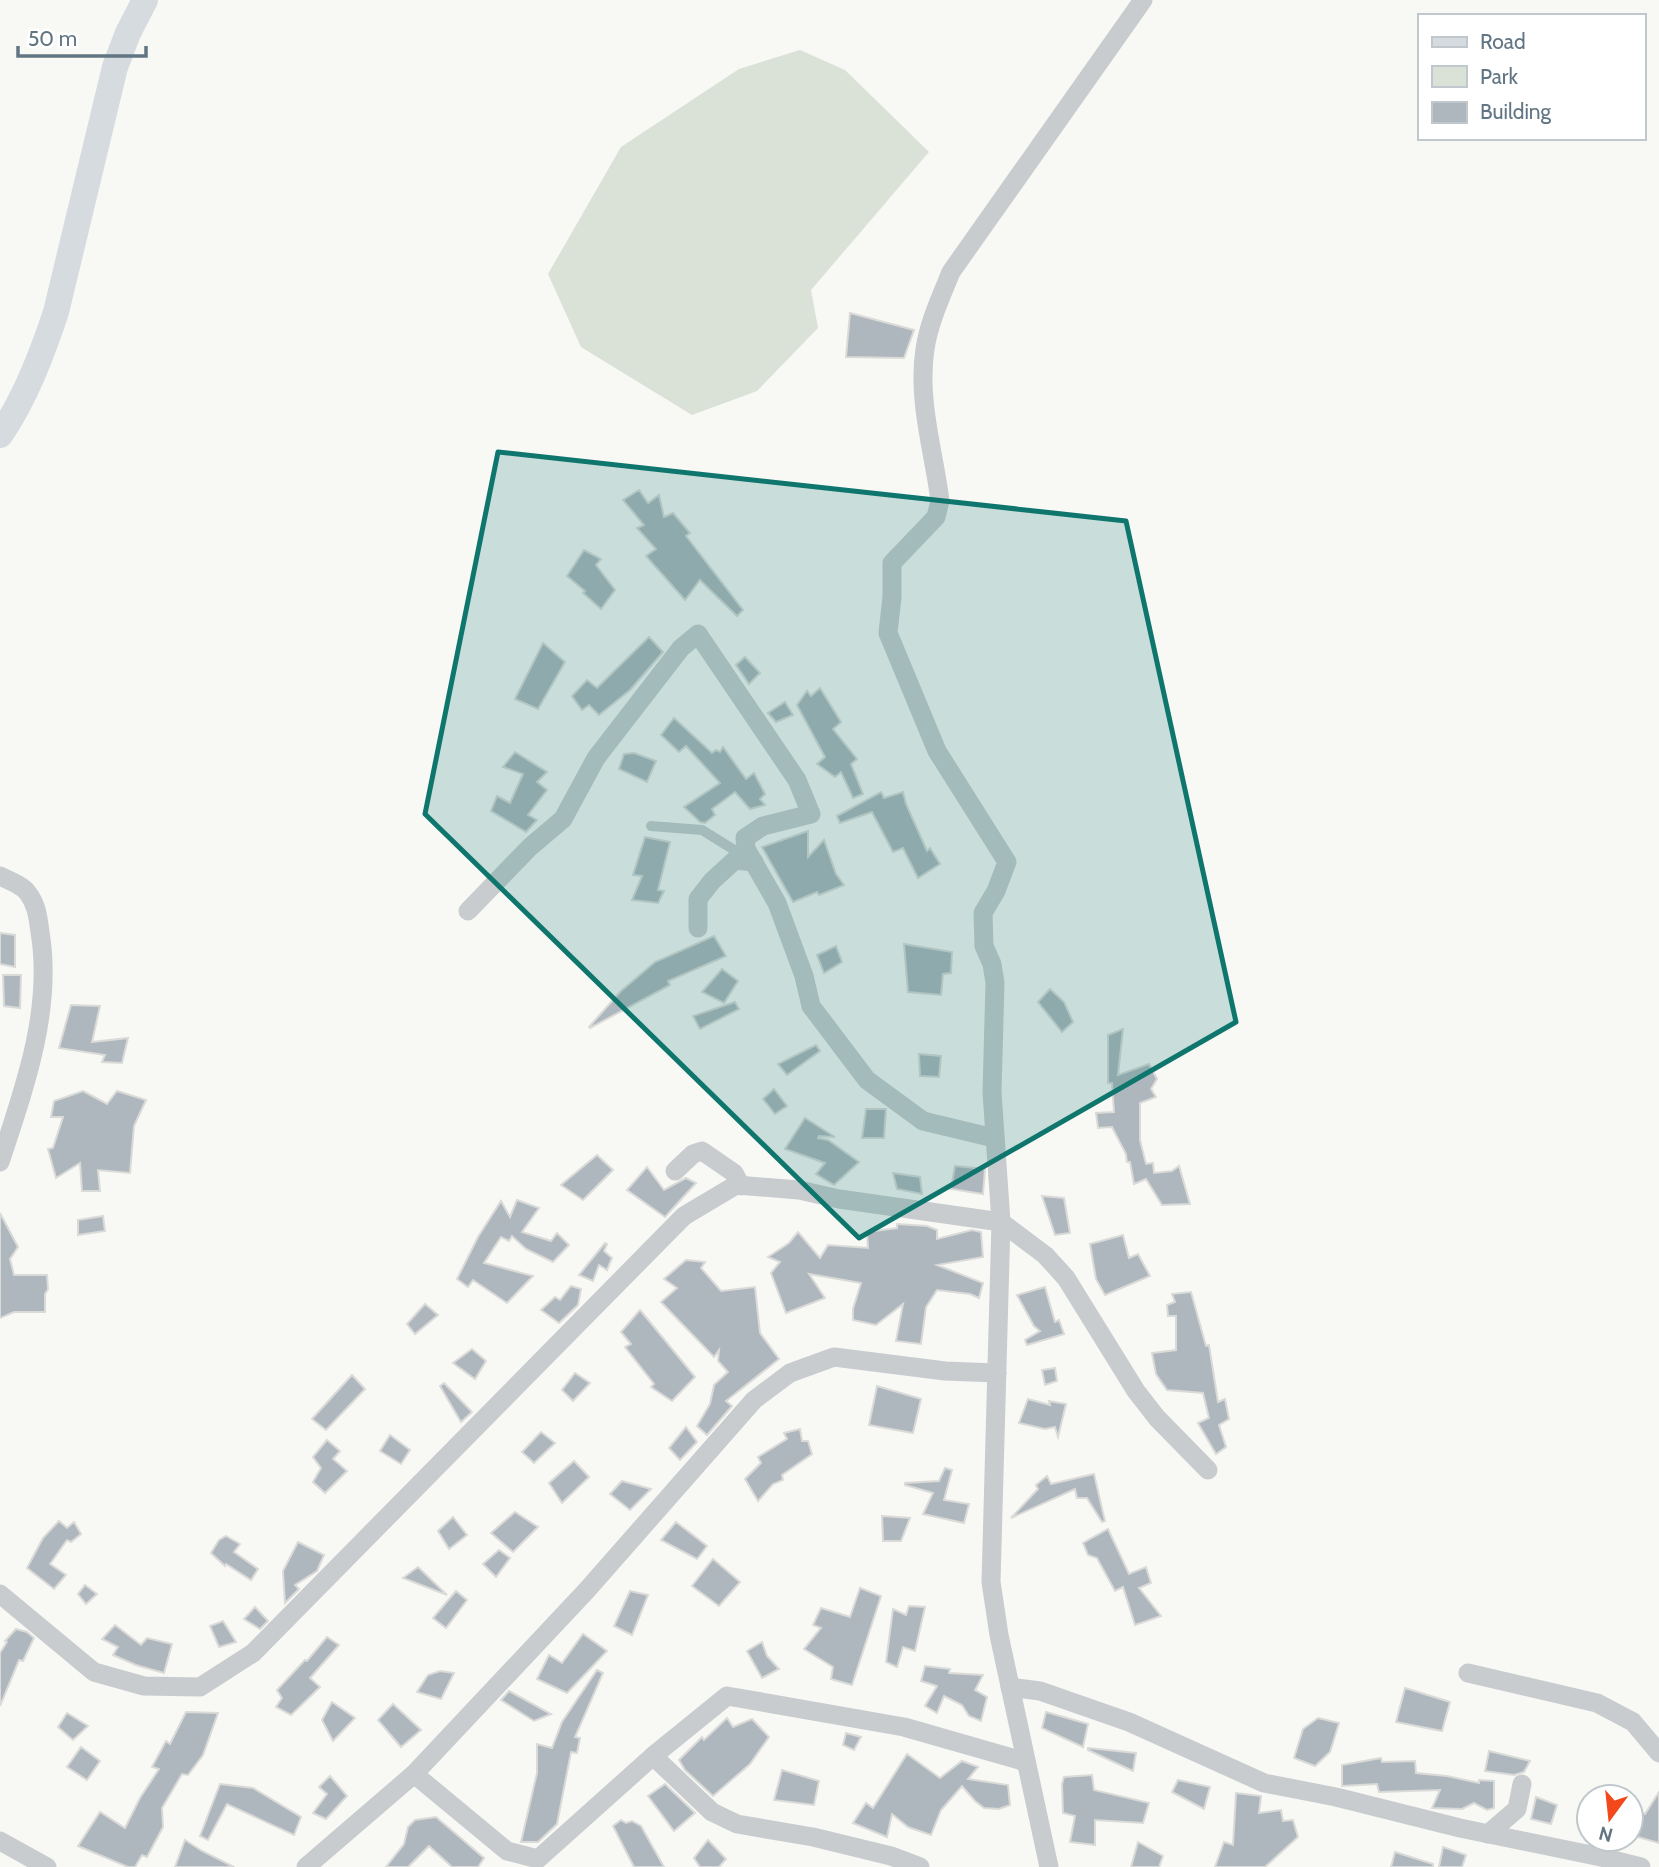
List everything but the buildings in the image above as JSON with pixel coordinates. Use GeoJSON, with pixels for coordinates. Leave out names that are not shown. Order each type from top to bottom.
{"type":"FeatureCollection","features":[{"type":"Feature","properties":{"kind":"main road"},"geometry":{"type":"LineString","coordinates":[[0,435],[22,395],[56,313],[115,67],[145,0]]}},
{"type":"Feature","properties":{"kind":"street"},"geometry":{"type":"LineString","coordinates":[[1049,1867],[1010,1687],[991,1582],[1001,1222],[992,1092],[995,983],[992,964],[984,946],[983,913],[996,891],[1007,862],[937,751],[888,633],[892,562],[936,517],[940,501],[923,381],[925,349],[936,309],[951,272],[1143,0]]}},
{"type":"Feature","properties":{"kind":"street"},"geometry":{"type":"LineString","coordinates":[[468,911],[530,847],[563,818],[596,758],[681,648],[698,634],[797,780],[811,814],[763,826],[746,838],[746,849],[776,903],[804,976],[811,1006],[867,1080],[923,1121],[994,1138]]}},
{"type":"Feature","properties":{"kind":"street"},"geometry":{"type":"LineString","coordinates":[[698,928],[698,899],[712,881],[735,860],[754,862]]}},
{"type":"Feature","properties":{"kind":"street"},"geometry":{"type":"LineString","coordinates":[[0,876],[26,890],[36,907],[42,943],[43,996],[43,1009],[19,1103],[0,1162]]}},
{"type":"Feature","properties":{"kind":"street"},"geometry":{"type":"LineString","coordinates":[[675,1171],[693,1154],[702,1151],[734,1173],[741,1186]]}},
{"type":"Feature","properties":{"kind":"street"},"geometry":{"type":"LineString","coordinates":[[0,1594],[94,1672],[144,1686],[200,1687],[253,1653],[684,1216],[736,1185],[799,1190],[839,1199],[1001,1222],[1045,1255],[1066,1278],[1136,1391],[1157,1418],[1208,1470]]}},
{"type":"Feature","properties":{"kind":"street"},"geometry":{"type":"LineString","coordinates":[[306,1867],[414,1774],[587,1590],[754,1400],[790,1373],[834,1357],[945,1371],[997,1373]]}},
{"type":"Feature","properties":{"kind":"street"},"geometry":{"type":"LineString","coordinates":[[1468,1673],[1597,1703],[1633,1722],[1659,1753]]}},
{"type":"Feature","properties":{"kind":"street"},"geometry":{"type":"LineString","coordinates":[[1010,1687],[1040,1691],[1129,1722],[1264,1783],[1641,1867]]}},
{"type":"Feature","properties":{"kind":"street"},"geometry":{"type":"LineString","coordinates":[[414,1774],[508,1851],[538,1859],[653,1756],[727,1696],[904,1727],[1026,1762]]}},
{"type":"Feature","properties":{"kind":"street"},"geometry":{"type":"LineString","coordinates":[[653,1756],[712,1812],[737,1824],[813,1837],[891,1856],[920,1867]]}},
{"type":"Feature","properties":{"kind":"street"},"geometry":{"type":"LineString","coordinates":[[1488,1834],[1517,1809],[1522,1784]]}},
{"type":"Feature","properties":{"kind":"street"},"geometry":{"type":"LineString","coordinates":[[0,1841],[47,1867]]}},
{"type":"Feature","properties":{"kind":"lane"},"geometry":{"type":"LineString","coordinates":[[651,826],[702,831],[754,862]]}},
{"type":"Feature","properties":{"kind":"highlighted area"},"geometry":{"type":"Polygon","coordinates":[[[498,452],[1126,521],[1236,1022],[859,1238],[425,814],[498,452]]]}},
{"type":"Feature","properties":{"kind":"green space"},"geometry":{"type":"Polygon","coordinates":[[[800,50],[845,70],[929,152],[811,290],[818,328],[757,391],[692,415],[581,347],[548,274],[621,147],[739,69],[800,50]]]}}]}
